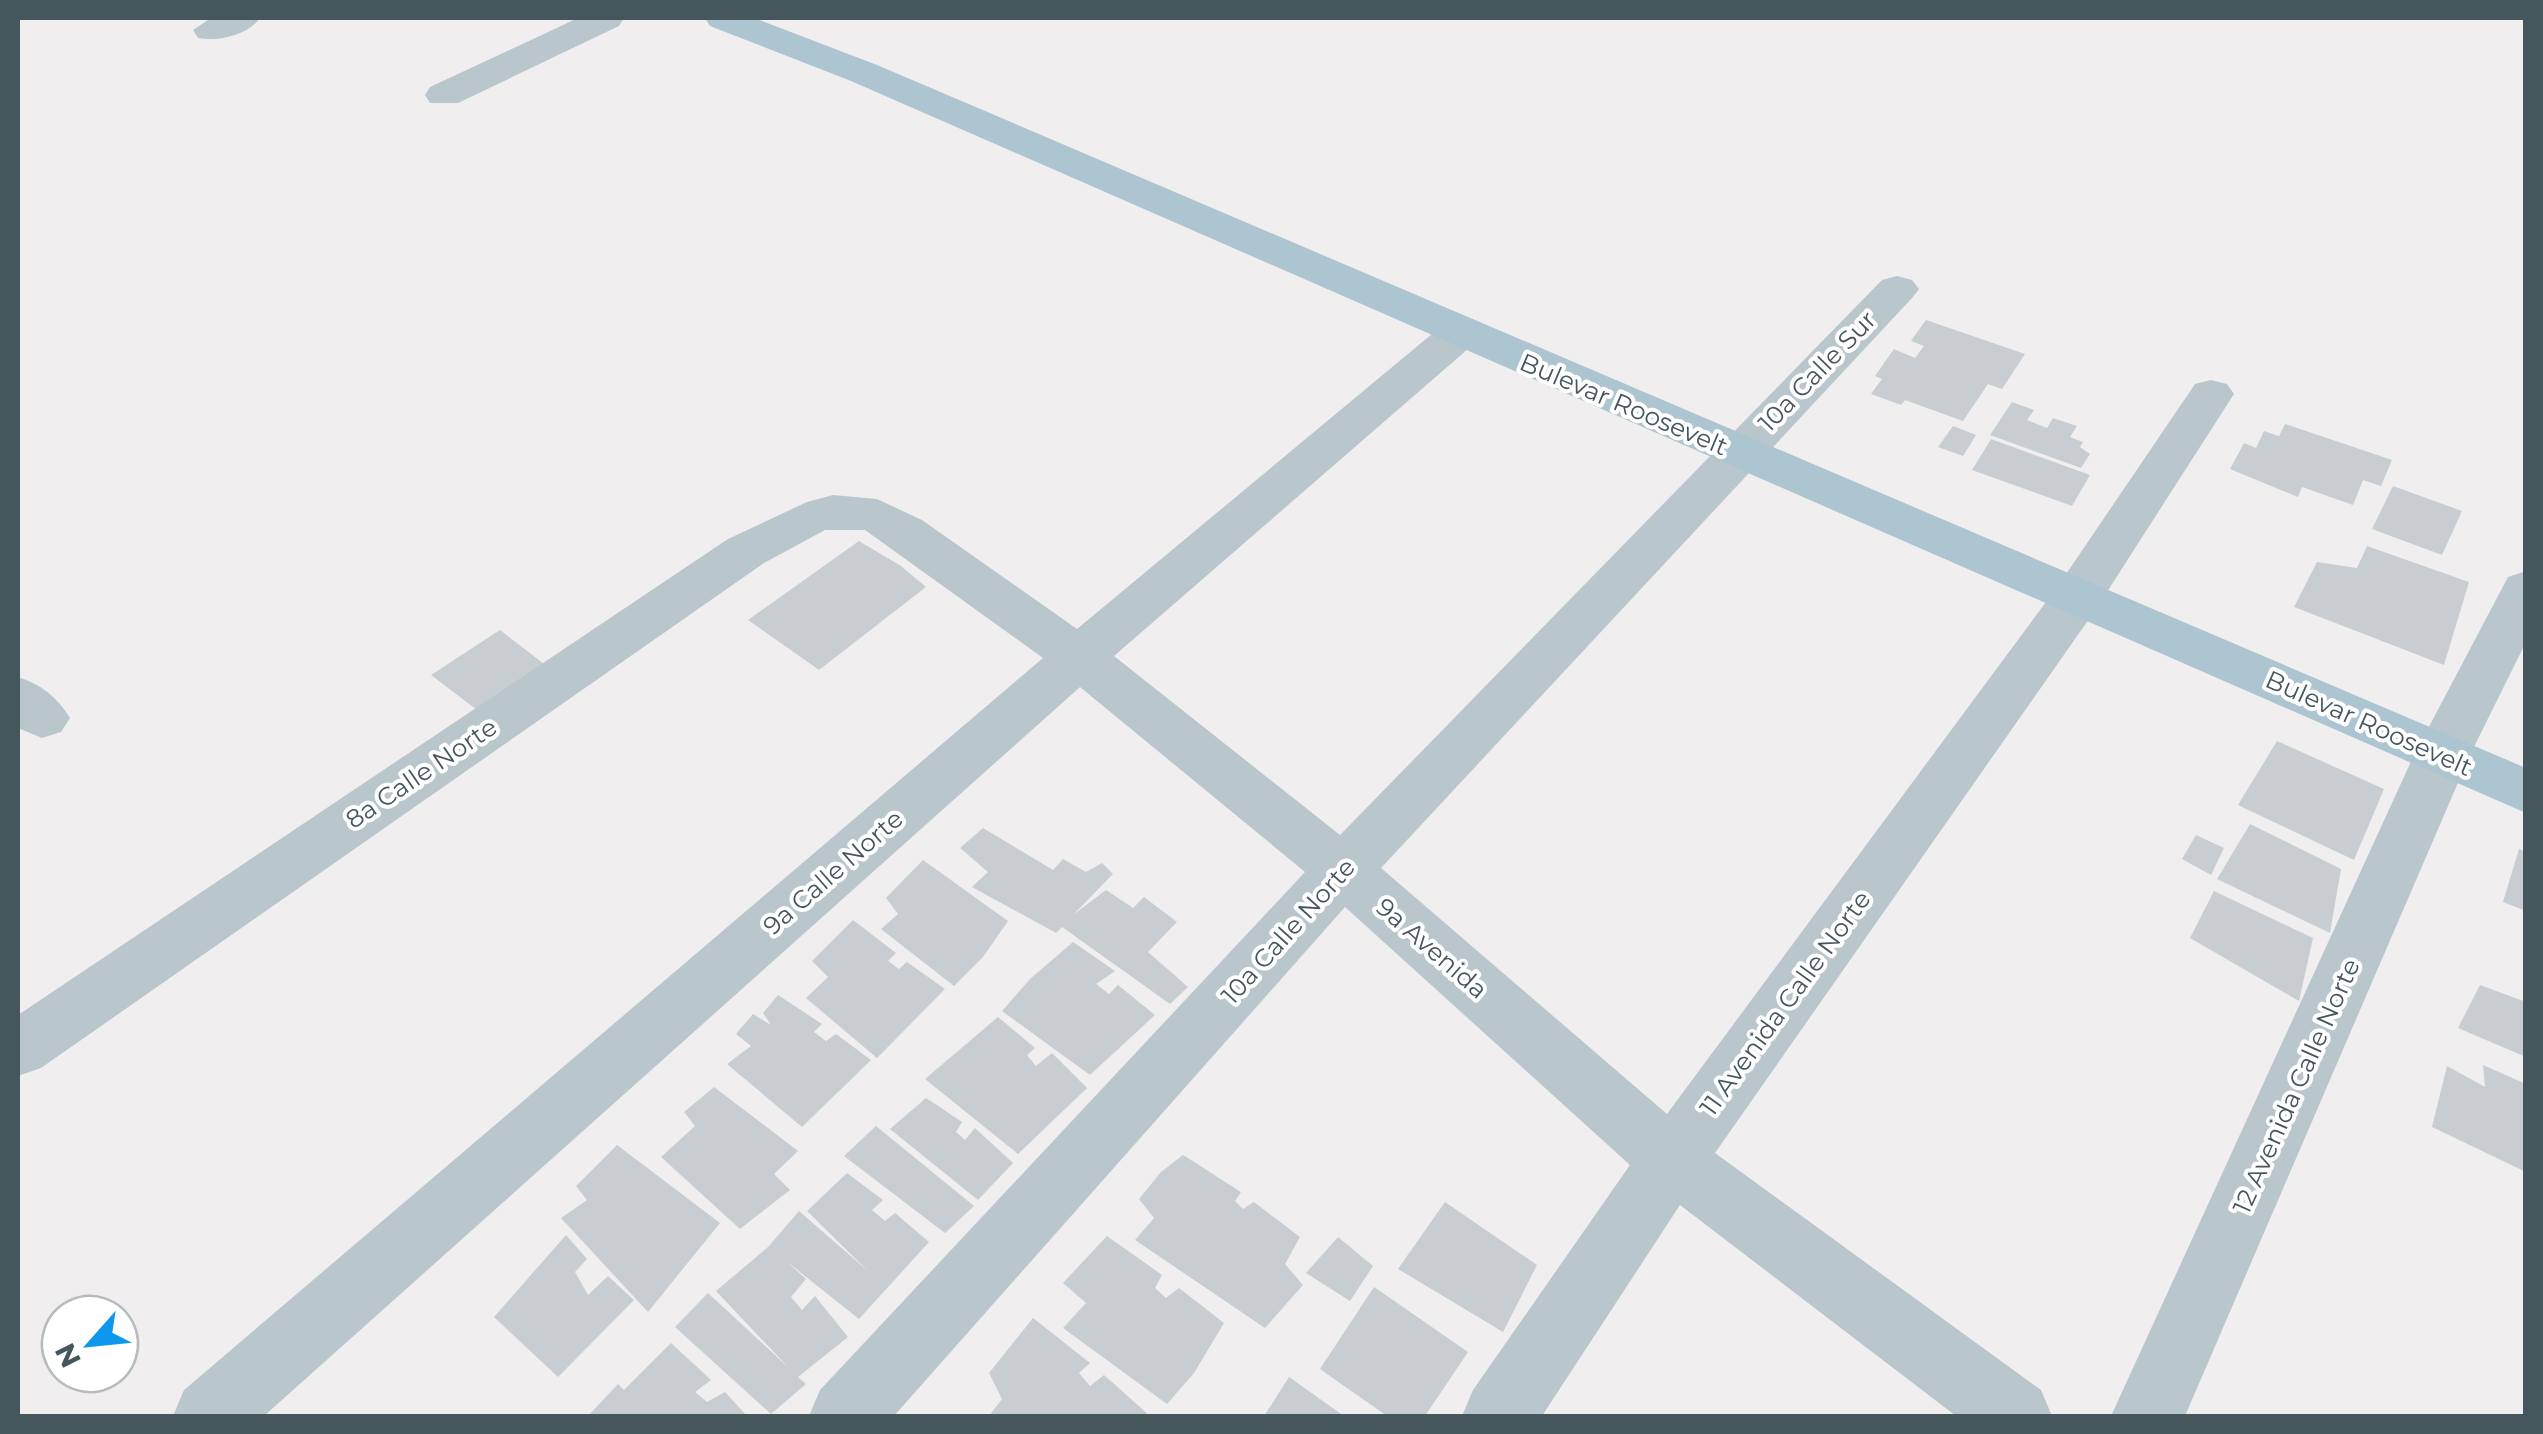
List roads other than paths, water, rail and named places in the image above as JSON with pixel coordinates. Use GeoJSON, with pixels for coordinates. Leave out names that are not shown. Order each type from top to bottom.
{"type":"FeatureCollection","features":[{"type":"Feature","properties":{"kind":"main road","name":"Bulevar Roosevelt"},"geometry":{"type":"LineString","coordinates":[[723,18],[864,73],[2526,792]]}},
{"type":"Feature","properties":{"kind":"street"},"geometry":{"type":"LineString","coordinates":[[444,96],[606,18]]}},
{"type":"Feature","properties":{"kind":"street","name":"10a Calle Sur"},"geometry":{"type":"LineString","coordinates":[[1738,453],[1897,289]]}},
{"type":"Feature","properties":{"kind":"street","name":"9a Calle Norte"},"geometry":{"type":"LineString","coordinates":[[210,1416],[1079,656],[1460,334]]}},
{"type":"Feature","properties":{"kind":"street","name":"11 Avenida Calle Norte"},"geometry":{"type":"LineString","coordinates":[[1499,1416],[1672,1160],[2078,596],[2211,394]]}},
{"type":"Feature","properties":{"kind":"street","name":"10a Calle Norte"},"geometry":{"type":"LineString","coordinates":[[846,1416],[1343,870],[1738,453]]}},
{"type":"Feature","properties":{"kind":"street","name":"9a Avenida"},"geometry":{"type":"LineString","coordinates":[[832,511],[877,515],[1079,656],[1343,870],[1672,1160],[2016,1416]]}},
{"type":"Feature","properties":{"kind":"street","name":"8a Calle Norte"},"geometry":{"type":"LineString","coordinates":[[18,1049],[746,551],[806,518],[832,511]]}},
{"type":"Feature","properties":{"kind":"street","name":"12 Avenida Calle Norte"},"geometry":{"type":"LineString","coordinates":[[2148,1416],[2442,755],[2526,589]]}}]}
